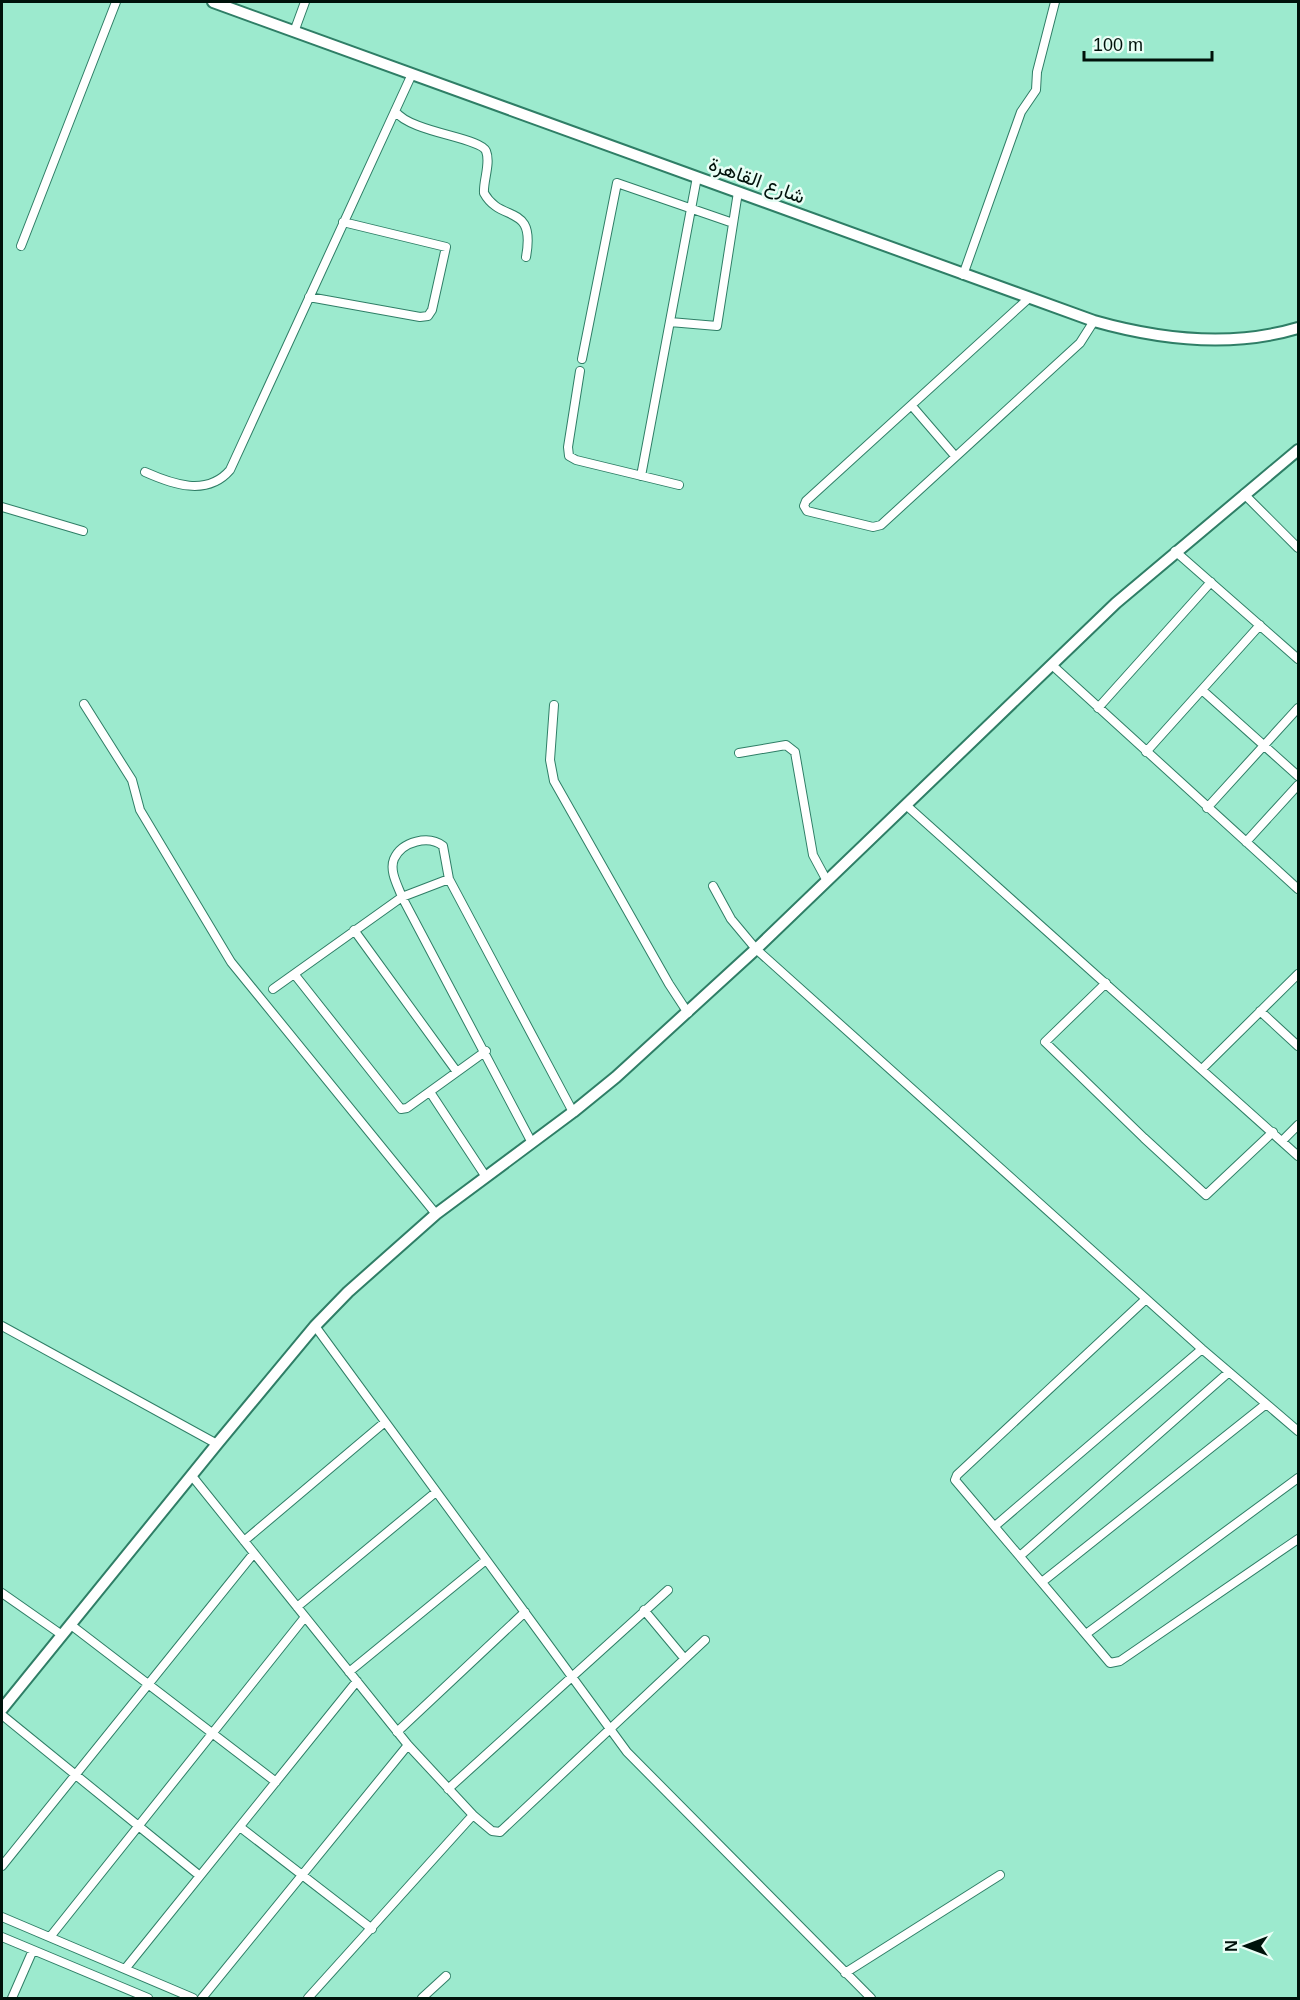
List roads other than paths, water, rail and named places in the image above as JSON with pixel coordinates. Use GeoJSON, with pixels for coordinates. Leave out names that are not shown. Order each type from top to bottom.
{"type":"FeatureCollection","features":[{"type":"Feature","properties":{"kind":"main road","name":"شارع القاهرة"},"geometry":{"type":"LineString","coordinates":[[213,2],[1094,321],[1155,335],[1212,340],[1266,336],[1299,328]]}},
{"type":"Feature","properties":{"kind":"main road"},"geometry":{"type":"LineString","coordinates":[[2,1709],[315,1326],[362,1278],[436,1214],[573,1113],[688,1013],[1116,603],[1175,551],[1299,450]]}},
{"type":"Feature","properties":{"kind":"street"},"geometry":{"type":"LineString","coordinates":[[21,246],[116,2]]}},
{"type":"Feature","properties":{"kind":"street"},"geometry":{"type":"LineString","coordinates":[[294,32],[305,2]]}},
{"type":"Feature","properties":{"kind":"street"},"geometry":{"type":"LineString","coordinates":[[963,275],[1021,112],[1036,90],[1037,72],[1055,2]]}},
{"type":"Feature","properties":{"kind":"street"},"geometry":{"type":"LineString","coordinates":[[145,472],[175,485],[189,486],[209,484],[227,474],[412,74]]}},
{"type":"Feature","properties":{"kind":"street"},"geometry":{"type":"LineString","coordinates":[[394,111],[406,121],[453,138],[477,142],[484,148],[487,157],[484,193],[491,202],[517,217],[527,229],[530,235],[526,257]]}},
{"type":"Feature","properties":{"kind":"street"},"geometry":{"type":"LineString","coordinates":[[641,476],[697,177]]}},
{"type":"Feature","properties":{"kind":"street"},"geometry":{"type":"LineString","coordinates":[[582,359],[615,184],[621,183],[734,223]]}},
{"type":"Feature","properties":{"kind":"street"},"geometry":{"type":"LineString","coordinates":[[669,322],[717,326],[738,192]]}},
{"type":"Feature","properties":{"kind":"street"},"geometry":{"type":"LineString","coordinates":[[309,297],[420,317],[428,316],[432,310],[446,247],[343,222]]}},
{"type":"Feature","properties":{"kind":"street"},"geometry":{"type":"LineString","coordinates":[[1029,298],[806,501],[807,511],[877,527],[1080,343],[1094,321]]}},
{"type":"Feature","properties":{"kind":"street"},"geometry":{"type":"LineString","coordinates":[[580,371],[568,447],[569,456],[576,460],[679,485]]}},
{"type":"Feature","properties":{"kind":"street"},"geometry":{"type":"LineString","coordinates":[[912,406],[955,456]]}},
{"type":"Feature","properties":{"kind":"street"},"geometry":{"type":"LineString","coordinates":[[1244,494],[1298,545]]}},
{"type":"Feature","properties":{"kind":"street"},"geometry":{"type":"LineString","coordinates":[[2,507],[84,531]]}},
{"type":"Feature","properties":{"kind":"street"},"geometry":{"type":"LineString","coordinates":[[1175,551],[1299,659]]}},
{"type":"Feature","properties":{"kind":"street"},"geometry":{"type":"LineString","coordinates":[[1098,708],[1210,582]]}},
{"type":"Feature","properties":{"kind":"street"},"geometry":{"type":"LineString","coordinates":[[1146,752],[1260,625]]}},
{"type":"Feature","properties":{"kind":"street"},"geometry":{"type":"LineString","coordinates":[[1052,665],[1207,808],[1299,889]]}},
{"type":"Feature","properties":{"kind":"street"},"geometry":{"type":"LineString","coordinates":[[1202,690],[1299,776]]}},
{"type":"Feature","properties":{"kind":"street"},"geometry":{"type":"LineString","coordinates":[[84,704],[132,780],[140,810],[237,971],[436,1214]]}},
{"type":"Feature","properties":{"kind":"street"},"geometry":{"type":"LineString","coordinates":[[554,705],[550,760],[554,781],[651,953],[688,1013]]}},
{"type":"Feature","properties":{"kind":"street"},"geometry":{"type":"LineString","coordinates":[[1207,808],[1299,708]]}},
{"type":"Feature","properties":{"kind":"street"},"geometry":{"type":"LineString","coordinates":[[739,753],[786,746],[795,752],[813,855],[827,881]]}},
{"type":"Feature","properties":{"kind":"street"},"geometry":{"type":"LineString","coordinates":[[1246,842],[1299,785]]}},
{"type":"Feature","properties":{"kind":"street"},"geometry":{"type":"LineString","coordinates":[[906,805],[1299,1156]]}},
{"type":"Feature","properties":{"kind":"street"},"geometry":{"type":"LineString","coordinates":[[532,1143],[486,1051],[402,897],[393,873],[394,860],[402,850],[423,839],[436,840],[443,846],[449,879],[573,1113]]}},
{"type":"Feature","properties":{"kind":"street"},"geometry":{"type":"LineString","coordinates":[[273,989],[402,897],[449,879]]}},
{"type":"Feature","properties":{"kind":"street"},"geometry":{"type":"LineString","coordinates":[[713,886],[731,919],[756,949],[1202,1349],[1299,1431]]}},
{"type":"Feature","properties":{"kind":"street"},"geometry":{"type":"LineString","coordinates":[[354,930],[457,1072]]}},
{"type":"Feature","properties":{"kind":"street"},"geometry":{"type":"LineString","coordinates":[[1202,1069],[1299,974]]}},
{"type":"Feature","properties":{"kind":"street"},"geometry":{"type":"LineString","coordinates":[[295,975],[401,1109],[430,1092],[486,1051]]}},
{"type":"Feature","properties":{"kind":"street"},"geometry":{"type":"LineString","coordinates":[[1106,983],[1045,1042],[1206,1195],[1273,1132]]}},
{"type":"Feature","properties":{"kind":"street"},"geometry":{"type":"LineString","coordinates":[[1260,1011],[1299,1046]]}},
{"type":"Feature","properties":{"kind":"street"},"geometry":{"type":"LineString","coordinates":[[430,1092],[486,1177]]}},
{"type":"Feature","properties":{"kind":"street"},"geometry":{"type":"LineString","coordinates":[[1282,1141],[1299,1125]]}},
{"type":"Feature","properties":{"kind":"street"},"geometry":{"type":"LineString","coordinates":[[1146,1299],[957,1475],[955,1480],[1108,1662],[1120,1661],[1299,1539]]}},
{"type":"Feature","properties":{"kind":"street"},"geometry":{"type":"LineString","coordinates":[[2,1326],[217,1444]]}},
{"type":"Feature","properties":{"kind":"street"},"geometry":{"type":"LineString","coordinates":[[315,1326],[630,1756],[871,1998]]}},
{"type":"Feature","properties":{"kind":"street"},"geometry":{"type":"LineString","coordinates":[[995,1526],[1202,1349]]}},
{"type":"Feature","properties":{"kind":"street"},"geometry":{"type":"LineString","coordinates":[[1020,1556],[1229,1372]]}},
{"type":"Feature","properties":{"kind":"street"},"geometry":{"type":"LineString","coordinates":[[1042,1582],[1266,1404]]}},
{"type":"Feature","properties":{"kind":"street"},"geometry":{"type":"LineString","coordinates":[[244,1540],[385,1422]]}},
{"type":"Feature","properties":{"kind":"street"},"geometry":{"type":"LineString","coordinates":[[192,1476],[397,1732],[448,1789],[492,1831],[500,1832],[609,1727],[705,1640]]}},
{"type":"Feature","properties":{"kind":"street"},"geometry":{"type":"LineString","coordinates":[[1086,1634],[1299,1478]]}},
{"type":"Feature","properties":{"kind":"street"},"geometry":{"type":"LineString","coordinates":[[297,1607],[436,1492]]}},
{"type":"Feature","properties":{"kind":"street"},"geometry":{"type":"LineString","coordinates":[[2,1866],[255,1553]]}},
{"type":"Feature","properties":{"kind":"street"},"geometry":{"type":"LineString","coordinates":[[349,1672],[486,1560]]}},
{"type":"Feature","properties":{"kind":"street"},"geometry":{"type":"LineString","coordinates":[[448,1789],[668,1590]]}},
{"type":"Feature","properties":{"kind":"street"},"geometry":{"type":"LineString","coordinates":[[2,1593],[62,1635]]}},
{"type":"Feature","properties":{"kind":"street"},"geometry":{"type":"LineString","coordinates":[[644,1610],[684,1658]]}},
{"type":"Feature","properties":{"kind":"street"},"geometry":{"type":"LineString","coordinates":[[397,1732],[525,1612]]}},
{"type":"Feature","properties":{"kind":"street"},"geometry":{"type":"LineString","coordinates":[[50,1937],[305,1617]]}},
{"type":"Feature","properties":{"kind":"street"},"geometry":{"type":"LineString","coordinates":[[71,1625],[276,1782]]}},
{"type":"Feature","properties":{"kind":"street"},"geometry":{"type":"LineString","coordinates":[[125,1969],[357,1681]]}},
{"type":"Feature","properties":{"kind":"street"},"geometry":{"type":"LineString","coordinates":[[2,1715],[74,1776],[200,1876]]}},
{"type":"Feature","properties":{"kind":"street"},"geometry":{"type":"LineString","coordinates":[[202,1998],[408,1745]]}},
{"type":"Feature","properties":{"kind":"street"},"geometry":{"type":"LineString","coordinates":[[308,1998],[473,1815]]}},
{"type":"Feature","properties":{"kind":"street"},"geometry":{"type":"LineString","coordinates":[[240,1827],[372,1929]]}},
{"type":"Feature","properties":{"kind":"street"},"geometry":{"type":"LineString","coordinates":[[845,1973],[1000,1875]]}},
{"type":"Feature","properties":{"kind":"street"},"geometry":{"type":"LineString","coordinates":[[2,1917],[193,1998]]}},
{"type":"Feature","properties":{"kind":"street"},"geometry":{"type":"LineString","coordinates":[[2,1937],[148,1998]]}},
{"type":"Feature","properties":{"kind":"street"},"geometry":{"type":"LineString","coordinates":[[12,1998],[33,1950]]}},
{"type":"Feature","properties":{"kind":"street"},"geometry":{"type":"LineString","coordinates":[[422,1998],[446,1976]]}}]}
